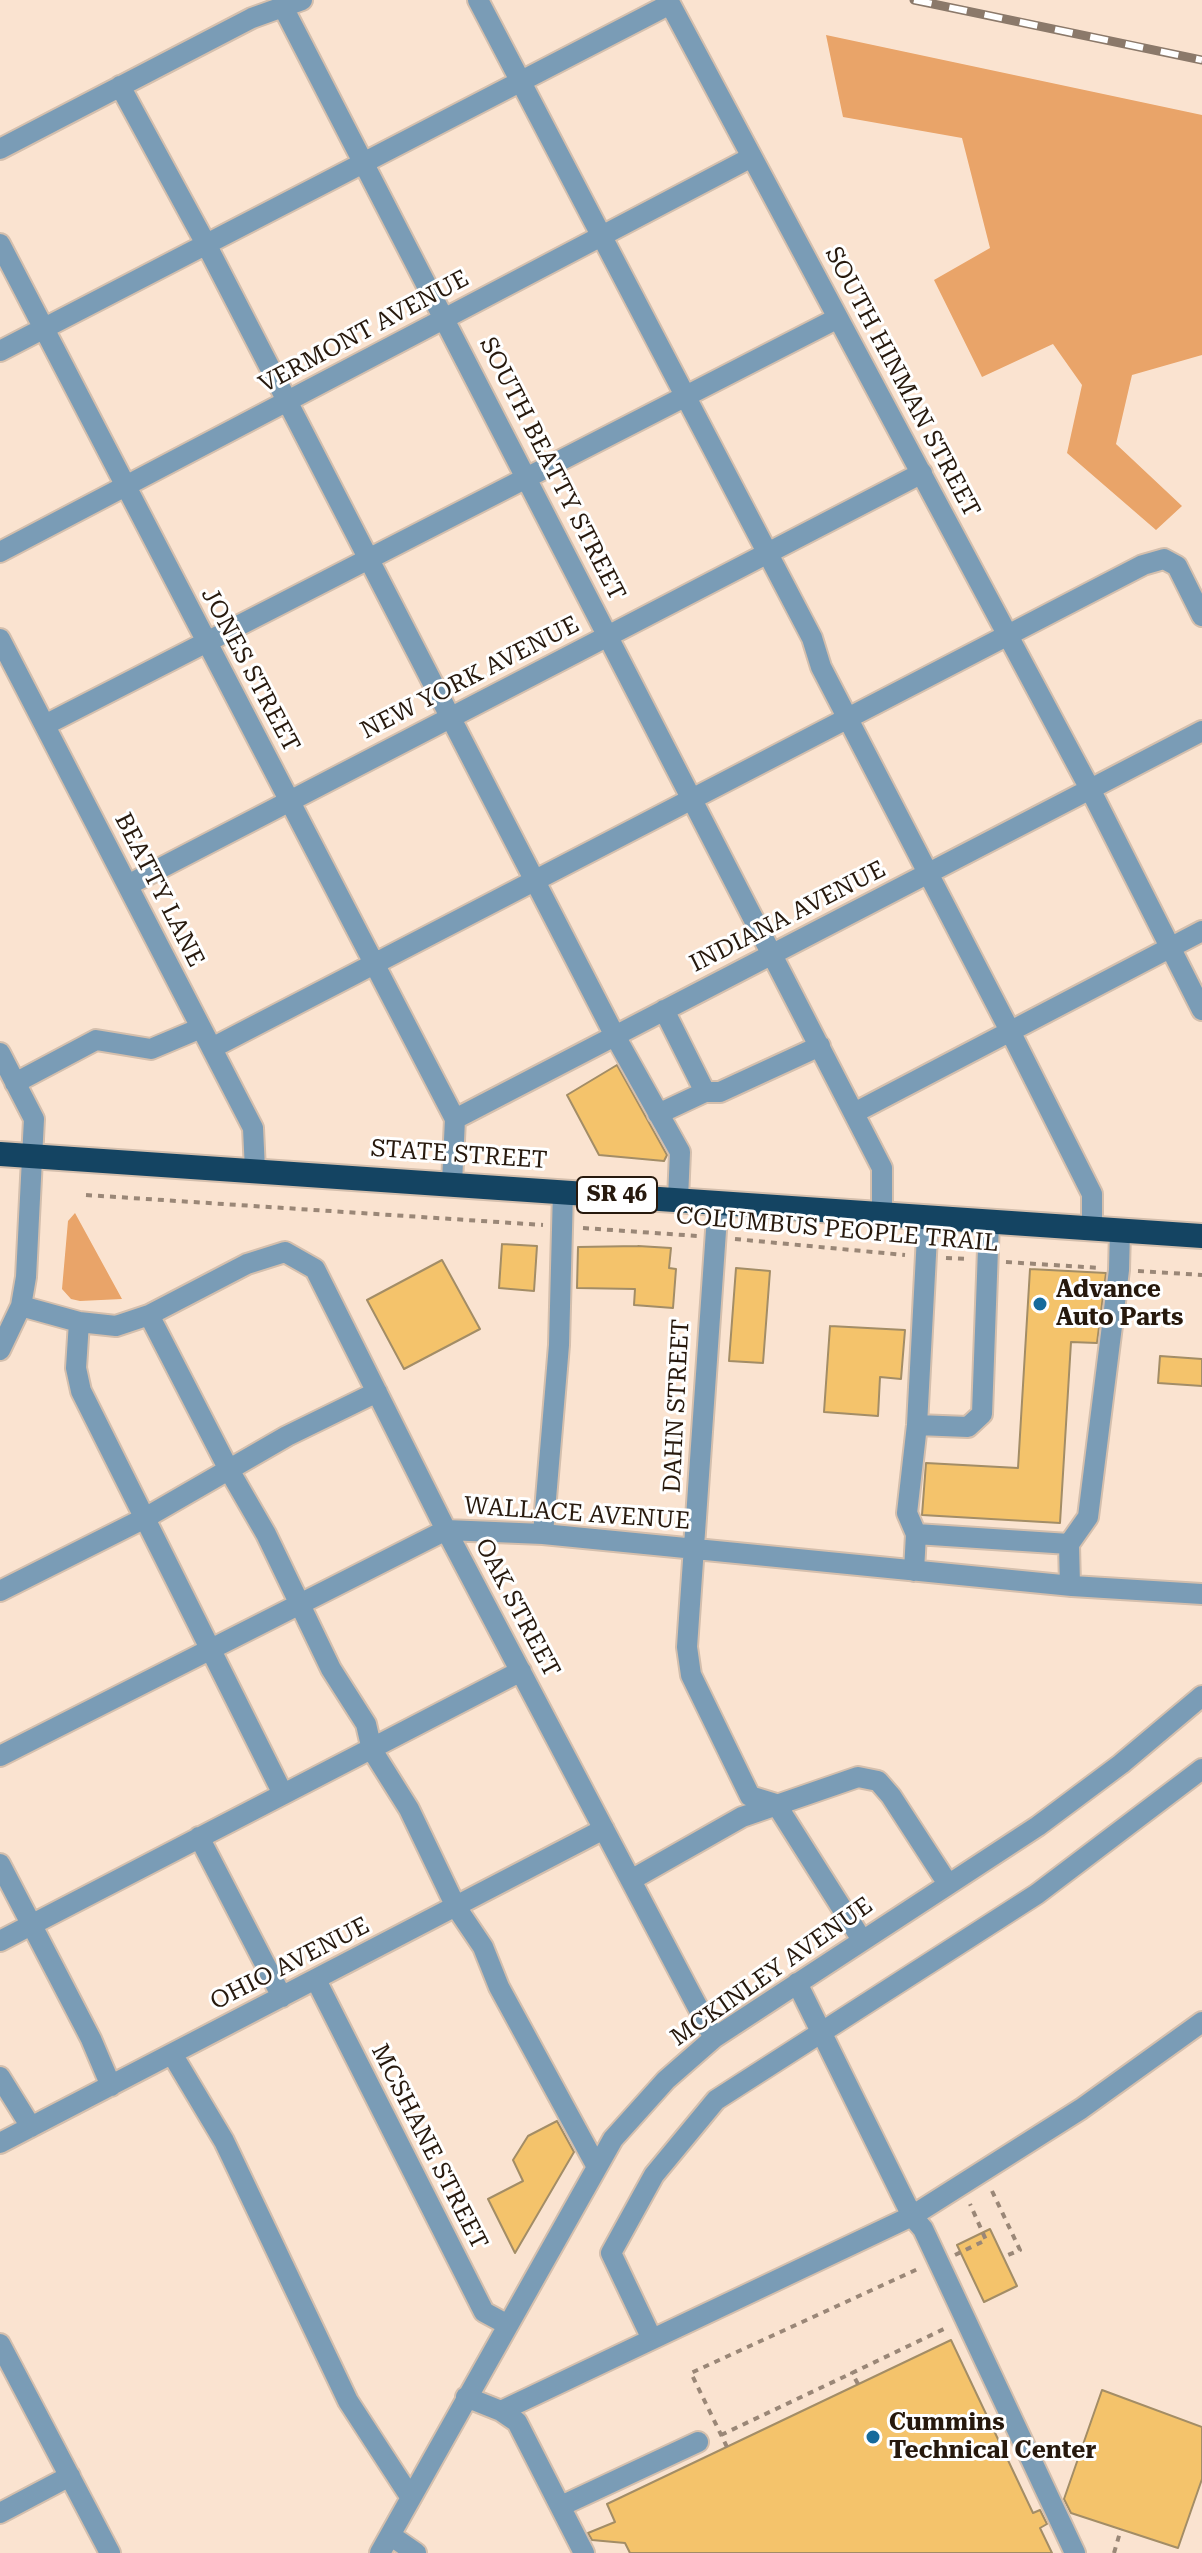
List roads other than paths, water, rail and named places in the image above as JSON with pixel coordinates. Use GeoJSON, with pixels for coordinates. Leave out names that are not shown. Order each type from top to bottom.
{"type":"FeatureCollection","features":[{"type":"Feature","properties":{"kind":"highway","name":"STATE STREET"},"geometry":{"type":"LineString","coordinates":[[0,1154],[1202,1236]]}},
{"type":"Feature","properties":{"kind":"street"},"geometry":{"type":"LineString","coordinates":[[478,0],[931,872],[1092,1194],[1092,1228]]}},
{"type":"Feature","properties":{"kind":"street"},"geometry":{"type":"LineString","coordinates":[[0,351],[669,2]]}},
{"type":"Feature","properties":{"kind":"street","name":"SOUTH HINMAN STREET"},"geometry":{"type":"LineString","coordinates":[[669,2],[1090,789],[1202,1010]]}},
{"type":"Feature","properties":{"kind":"street"},"geometry":{"type":"LineString","coordinates":[[0,149],[252,18],[293,4]]}},
{"type":"Feature","properties":{"kind":"street","name":"SOUTH BEATTY STREET"},"geometry":{"type":"LineString","coordinates":[[293,4],[364,163],[882,1168],[882,1214]]}},
{"type":"Feature","properties":{"kind":"street"},"geometry":{"type":"LineString","coordinates":[[120,86],[206,244],[615,1036],[680,1152],[678,1199]]}},
{"type":"Feature","properties":{"kind":"street","name":"VERMONT AVENUE"},"geometry":{"type":"LineString","coordinates":[[0,552],[752,157]]}},
{"type":"Feature","properties":{"kind":"street","name":"JONES STREET"},"geometry":{"type":"LineString","coordinates":[[0,244],[455,1119]]}},
{"type":"Feature","properties":{"kind":"street"},"geometry":{"type":"LineString","coordinates":[[45,725],[838,318]]}},
{"type":"Feature","properties":{"kind":"street","name":"NEW YORK AVENUE"},"geometry":{"type":"LineString","coordinates":[[128,885],[922,473]]}},
{"type":"Feature","properties":{"kind":"street"},"geometry":{"type":"LineString","coordinates":[[212,1048],[1143,565],[1164,559],[1177,566],[1202,616]]}},
{"type":"Feature","properties":{"kind":"street","name":"BEATTY LANE"},"geometry":{"type":"LineString","coordinates":[[0,639],[253,1128],[255,1170]]}},
{"type":"Feature","properties":{"kind":"street","name":"INDIANA AVENUE"},"geometry":{"type":"LineString","coordinates":[[455,1119],[1202,731]]}},
{"type":"Feature","properties":{"kind":"street"},"geometry":{"type":"LineString","coordinates":[[854,1113],[1138,968],[1170,946],[1202,931]]}},
{"type":"Feature","properties":{"kind":"street"},"geometry":{"type":"LineString","coordinates":[[664,1010],[705,1092]]}},
{"type":"Feature","properties":{"kind":"street"},"geometry":{"type":"LineString","coordinates":[[15,1083],[96,1040],[151,1049],[201,1028]]}},
{"type":"Feature","properties":{"kind":"street"},"geometry":{"type":"LineString","coordinates":[[658,1114],[705,1092],[720,1092],[820,1046]]}},
{"type":"Feature","properties":{"kind":"street"},"geometry":{"type":"LineString","coordinates":[[0,1053],[34,1119],[21,1306],[0,1350]]}},
{"type":"Feature","properties":{"kind":"street"},"geometry":{"type":"LineString","coordinates":[[452,1183],[455,1119]]}},
{"type":"Feature","properties":{"kind":"street"},"geometry":{"type":"LineString","coordinates":[[543,1534],[559,1345],[563,1191]]}},
{"type":"Feature","properties":{"kind":"street","name":"DAHN STREET"},"geometry":{"type":"LineString","coordinates":[[718,1202],[687,1647],[691,1675],[750,1796],[776,1804],[862,1940]]}},
{"type":"Feature","properties":{"kind":"street"},"geometry":{"type":"LineString","coordinates":[[914,1571],[916,1534],[907,1513],[917,1425],[928,1217]]}},
{"type":"Feature","properties":{"kind":"street"},"geometry":{"type":"LineString","coordinates":[[917,1425],[968,1427],[982,1414],[989,1221]]}},
{"type":"Feature","properties":{"kind":"street"},"geometry":{"type":"LineString","coordinates":[[1070,1586],[1069,1544],[1088,1517],[1119,1270],[1120,1230]]}},
{"type":"Feature","properties":{"kind":"street","name":"OAK STREET"},"geometry":{"type":"LineString","coordinates":[[21,1306],[79,1322],[116,1326],[149,1315],[247,1264],[285,1252],[315,1269],[446,1530],[714,2038]]}},
{"type":"Feature","properties":{"kind":"street"},"geometry":{"type":"LineString","coordinates":[[149,1315],[302,1603],[331,1669],[366,1724],[372,1750],[409,1809],[456,1907],[483,1947],[499,1987],[597,2167]]}},
{"type":"Feature","properties":{"kind":"street"},"geometry":{"type":"LineString","coordinates":[[79,1322],[76,1368],[81,1391],[283,1794]]}},
{"type":"Feature","properties":{"kind":"street"},"geometry":{"type":"LineString","coordinates":[[0,1591],[145,1518],[287,1436],[377,1392]]}},
{"type":"Feature","properties":{"kind":"street","name":"WALLACE AVENUE"},"geometry":{"type":"LineString","coordinates":[[0,1756],[446,1530],[543,1534],[1070,1586],[1202,1594]]}},
{"type":"Feature","properties":{"kind":"street"},"geometry":{"type":"LineString","coordinates":[[916,1534],[1069,1544]]}},
{"type":"Feature","properties":{"kind":"street"},"geometry":{"type":"LineString","coordinates":[[0,1941],[521,1671]]}},
{"type":"Feature","properties":{"kind":"street","name":"MCKINLEY AVENUE"},"geometry":{"type":"LineString","coordinates":[[385,2544],[613,2139],[666,2080],[714,2038],[1038,1826],[1121,1764],[1202,1696]]}},
{"type":"Feature","properties":{"kind":"street"},"geometry":{"type":"LineString","coordinates":[[651,2337],[611,2253],[654,2175],[716,2100],[1037,1894],[1202,1769]]}},
{"type":"Feature","properties":{"kind":"street"},"geometry":{"type":"LineString","coordinates":[[631,1880],[742,1817],[858,1777],[878,1781],[948,1884]]}},
{"type":"Feature","properties":{"kind":"street","name":"OHIO AVENUE"},"geometry":{"type":"LineString","coordinates":[[0,2143],[604,1829]]}},
{"type":"Feature","properties":{"kind":"street"},"geometry":{"type":"LineString","coordinates":[[199,1837],[282,1997]]}},
{"type":"Feature","properties":{"kind":"street"},"geometry":{"type":"LineString","coordinates":[[0,1864],[91,2039],[111,2086]]}},
{"type":"Feature","properties":{"kind":"street","name":"MCSHANE STREET"},"geometry":{"type":"LineString","coordinates":[[316,1980],[484,2312],[508,2325]]}},
{"type":"Feature","properties":{"kind":"street"},"geometry":{"type":"LineString","coordinates":[[797,1983],[912,2216],[922,2226],[1075,2553]]}},
{"type":"Feature","properties":{"kind":"street"},"geometry":{"type":"LineString","coordinates":[[501,2411],[651,2337],[912,2216],[1081,2109],[1202,2022]]}},
{"type":"Feature","properties":{"kind":"street"},"geometry":{"type":"LineString","coordinates":[[172,2054],[224,2141],[348,2401],[411,2498]]}},
{"type":"Feature","properties":{"kind":"street"},"geometry":{"type":"LineString","coordinates":[[0,2077],[31,2127]]}},
{"type":"Feature","properties":{"kind":"street"},"geometry":{"type":"LineString","coordinates":[[0,2344],[110,2553]]}},
{"type":"Feature","properties":{"kind":"street"},"geometry":{"type":"LineString","coordinates":[[466,2397],[501,2411],[517,2422],[584,2553]]}},
{"type":"Feature","properties":{"kind":"street"},"geometry":{"type":"LineString","coordinates":[[561,2506],[698,2442]]}},
{"type":"Feature","properties":{"kind":"street"},"geometry":{"type":"LineString","coordinates":[[0,2513],[70,2476]]}},
{"type":"Feature","properties":{"kind":"street"},"geometry":{"type":"LineString","coordinates":[[385,2544],[416,2553]]}},
{"type":"Feature","properties":{"kind":"railway"},"geometry":{"type":"LineString","coordinates":[[914,0],[1202,60]]}},
{"type":"Feature","properties":{"kind":"place","name":"Advance Auto Parts"},"geometry":{"type":"Point","coordinates":[1040,1304]}},
{"type":"Feature","properties":{"kind":"place","name":"Cummins Technical Center"},"geometry":{"type":"Point","coordinates":[873,2437]}}]}
